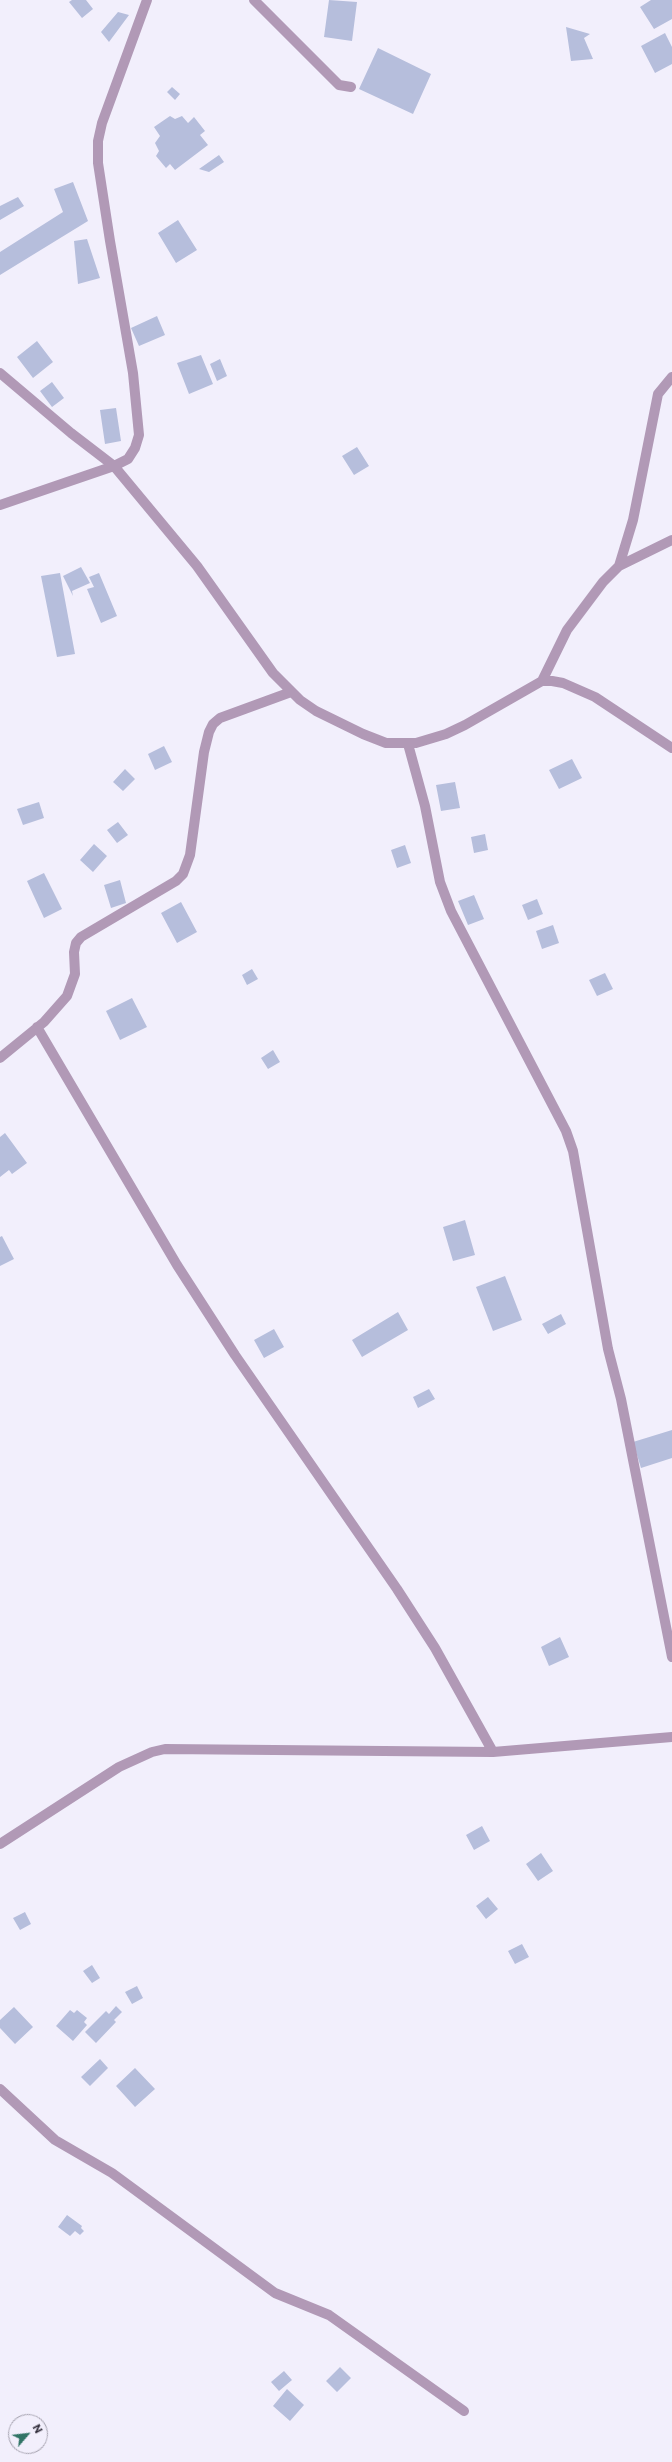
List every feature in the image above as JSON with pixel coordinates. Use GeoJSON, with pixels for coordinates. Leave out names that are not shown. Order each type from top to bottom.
{"type":"FeatureCollection","features":[{"type":"Feature","properties":{"kind":"street"},"geometry":{"type":"LineString","coordinates":[[0,505],[114,466],[128,459],[135,448],[138,435],[138,411],[98,163],[98,141],[102,122],[130,51],[147,0]]}},
{"type":"Feature","properties":{"kind":"street"},"geometry":{"type":"LineString","coordinates":[[254,0],[339,85],[351,87]]}},
{"type":"Feature","properties":{"kind":"street"},"geometry":{"type":"LineString","coordinates":[[0,373],[71,433],[114,466],[197,566],[273,673],[291,692],[316,711],[386,743],[408,744],[446,734],[542,681],[563,683],[595,697],[672,748]]}},
{"type":"Feature","properties":{"kind":"street"},"geometry":{"type":"LineString","coordinates":[[619,566],[633,520],[658,394],[672,377]]}},
{"type":"Feature","properties":{"kind":"street"},"geometry":{"type":"LineString","coordinates":[[542,681],[567,630],[582,608],[619,566],[672,540]]}},
{"type":"Feature","properties":{"kind":"street"},"geometry":{"type":"LineString","coordinates":[[0,1058],[38,1027],[67,996],[75,974],[74,952],[76,943],[81,937],[176,881],[183,874],[190,855],[204,752],[209,732],[213,724],[220,718],[291,692]]}},
{"type":"Feature","properties":{"kind":"street"},"geometry":{"type":"LineString","coordinates":[[408,744],[425,806],[440,882],[451,911],[566,1131],[573,1151],[608,1349],[621,1399],[672,1657]]}},
{"type":"Feature","properties":{"kind":"street"},"geometry":{"type":"LineString","coordinates":[[38,1027],[173,1259],[240,1361],[397,1589],[442,1660],[493,1752]]}},
{"type":"Feature","properties":{"kind":"street"},"geometry":{"type":"LineString","coordinates":[[0,1844],[120,1767],[152,1752],[164,1749],[493,1752],[672,1737]]}},
{"type":"Feature","properties":{"kind":"street"},"geometry":{"type":"LineString","coordinates":[[0,2089],[55,2140],[112,2173],[275,2293],[329,2315],[464,2411]]}},
{"type":"Feature","properties":{"kind":"building"},"geometry":{"type":"Polygon","coordinates":[[[72,0],[86,0],[93,9],[82,18],[69,2],[72,0]]]}},
{"type":"Feature","properties":{"kind":"building"},"geometry":{"type":"Polygon","coordinates":[[[329,0],[357,2],[352,41],[324,37],[329,0]]]}},
{"type":"Feature","properties":{"kind":"building"},"geometry":{"type":"Polygon","coordinates":[[[651,0],[672,0],[672,19],[654,29],[640,7],[651,0]]]}},
{"type":"Feature","properties":{"kind":"building"},"geometry":{"type":"Polygon","coordinates":[[[118,12],[129,15],[109,42],[101,32],[118,12]]]}},
{"type":"Feature","properties":{"kind":"building"},"geometry":{"type":"Polygon","coordinates":[[[566,27],[590,34],[584,38],[593,59],[571,61],[566,27]]]}},
{"type":"Feature","properties":{"kind":"building"},"geometry":{"type":"Polygon","coordinates":[[[665,33],[672,47],[672,64],[655,73],[641,46],[665,33]]]}},
{"type":"Feature","properties":{"kind":"building"},"geometry":{"type":"Polygon","coordinates":[[[378,48],[431,74],[413,114],[359,89],[378,48]]]}},
{"type":"Feature","properties":{"kind":"building"},"geometry":{"type":"Polygon","coordinates":[[[172,87],[180,94],[175,100],[167,92],[172,87]]]}},
{"type":"Feature","properties":{"kind":"building"},"geometry":{"type":"Polygon","coordinates":[[[170,116],[175,119],[182,116],[188,123],[194,117],[205,131],[200,135],[208,145],[175,170],[170,164],[166,168],[156,156],[159,151],[155,143],[160,136],[154,127],[170,116]]]}},
{"type":"Feature","properties":{"kind":"building"},"geometry":{"type":"Polygon","coordinates":[[[219,155],[224,162],[209,172],[199,169],[219,155]]]}},
{"type":"Feature","properties":{"kind":"building"},"geometry":{"type":"Polygon","coordinates":[[[73,182],[88,221],[0,275],[0,252],[63,212],[54,189],[73,182]]]}},
{"type":"Feature","properties":{"kind":"building"},"geometry":{"type":"Polygon","coordinates":[[[18,197],[24,206],[0,220],[0,206],[18,197]]]}},
{"type":"Feature","properties":{"kind":"building"},"geometry":{"type":"Polygon","coordinates":[[[178,220],[197,250],[176,263],[158,233],[178,220]]]}},
{"type":"Feature","properties":{"kind":"building"},"geometry":{"type":"Polygon","coordinates":[[[87,239],[100,278],[78,284],[74,241],[87,239]]]}},
{"type":"Feature","properties":{"kind":"building"},"geometry":{"type":"Polygon","coordinates":[[[157,316],[165,335],[139,346],[131,328],[157,316]]]}},
{"type":"Feature","properties":{"kind":"building"},"geometry":{"type":"Polygon","coordinates":[[[37,341],[53,362],[33,378],[17,357],[37,341]]]}},
{"type":"Feature","properties":{"kind":"building"},"geometry":{"type":"Polygon","coordinates":[[[201,355],[213,384],[189,394],[177,363],[201,355]]]}},
{"type":"Feature","properties":{"kind":"building"},"geometry":{"type":"Polygon","coordinates":[[[220,359],[227,376],[217,381],[210,364],[220,359]]]}},
{"type":"Feature","properties":{"kind":"building"},"geometry":{"type":"Polygon","coordinates":[[[52,382],[64,398],[52,407],[40,391],[52,382]]]}},
{"type":"Feature","properties":{"kind":"building"},"geometry":{"type":"Polygon","coordinates":[[[116,408],[121,441],[105,444],[100,410],[116,408]]]}},
{"type":"Feature","properties":{"kind":"building"},"geometry":{"type":"Polygon","coordinates":[[[357,447],[369,466],[354,475],[342,456],[357,447]]]}},
{"type":"Feature","properties":{"kind":"building"},"geometry":{"type":"Polygon","coordinates":[[[81,567],[90,583],[72,591],[73,596],[63,576],[81,567]]]}},
{"type":"Feature","properties":{"kind":"building"},"geometry":{"type":"Polygon","coordinates":[[[60,573],[75,654],[57,657],[41,576],[60,573]]]}},
{"type":"Feature","properties":{"kind":"building"},"geometry":{"type":"Polygon","coordinates":[[[99,573],[117,616],[101,623],[87,589],[94,587],[89,577],[99,573]]]}},
{"type":"Feature","properties":{"kind":"building"},"geometry":{"type":"Polygon","coordinates":[[[164,746],[172,762],[155,770],[148,754],[164,746]]]}},
{"type":"Feature","properties":{"kind":"building"},"geometry":{"type":"Polygon","coordinates":[[[572,759],[582,778],[559,789],[549,770],[572,759]]]}},
{"type":"Feature","properties":{"kind":"building"},"geometry":{"type":"Polygon","coordinates":[[[125,769],[135,779],[123,791],[113,782],[125,769]]]}},
{"type":"Feature","properties":{"kind":"building"},"geometry":{"type":"Polygon","coordinates":[[[455,782],[460,808],[441,811],[436,785],[455,782]]]}},
{"type":"Feature","properties":{"kind":"building"},"geometry":{"type":"Polygon","coordinates":[[[39,802],[44,818],[23,825],[17,809],[39,802]]]}},
{"type":"Feature","properties":{"kind":"building"},"geometry":{"type":"Polygon","coordinates":[[[118,822],[128,835],[117,843],[107,830],[118,822]]]}},
{"type":"Feature","properties":{"kind":"building"},"geometry":{"type":"Polygon","coordinates":[[[485,834],[488,850],[474,853],[471,837],[485,834]]]}},
{"type":"Feature","properties":{"kind":"building"},"geometry":{"type":"Polygon","coordinates":[[[94,844],[107,856],[93,872],[80,860],[94,844]]]}},
{"type":"Feature","properties":{"kind":"building"},"geometry":{"type":"Polygon","coordinates":[[[405,845],[411,863],[397,868],[391,850],[405,845]]]}},
{"type":"Feature","properties":{"kind":"building"},"geometry":{"type":"Polygon","coordinates":[[[44,873],[62,909],[44,918],[27,881],[44,873]]]}},
{"type":"Feature","properties":{"kind":"building"},"geometry":{"type":"Polygon","coordinates":[[[120,880],[126,903],[111,908],[104,885],[120,880]]]}},
{"type":"Feature","properties":{"kind":"building"},"geometry":{"type":"Polygon","coordinates":[[[474,895],[484,919],[468,925],[458,901],[474,895]]]}},
{"type":"Feature","properties":{"kind":"building"},"geometry":{"type":"Polygon","coordinates":[[[537,899],[543,914],[528,920],[522,905],[537,899]]]}},
{"type":"Feature","properties":{"kind":"building"},"geometry":{"type":"Polygon","coordinates":[[[181,902],[197,932],[177,943],[161,913],[181,902]]]}},
{"type":"Feature","properties":{"kind":"building"},"geometry":{"type":"Polygon","coordinates":[[[553,925],[559,943],[542,949],[536,931],[553,925]]]}},
{"type":"Feature","properties":{"kind":"building"},"geometry":{"type":"Polygon","coordinates":[[[252,969],[258,979],[247,985],[242,975],[252,969]]]}},
{"type":"Feature","properties":{"kind":"building"},"geometry":{"type":"Polygon","coordinates":[[[605,973],[613,989],[597,996],[589,980],[605,973]]]}},
{"type":"Feature","properties":{"kind":"building"},"geometry":{"type":"Polygon","coordinates":[[[132,998],[147,1027],[120,1040],[106,1011],[132,998]]]}},
{"type":"Feature","properties":{"kind":"building"},"geometry":{"type":"Polygon","coordinates":[[[273,1050],[280,1062],[268,1069],[261,1058],[273,1050]]]}},
{"type":"Feature","properties":{"kind":"building"},"geometry":{"type":"Polygon","coordinates":[[[5,1133],[27,1163],[12,1174],[9,1170],[0,1177],[0,1137],[5,1133]]]}},
{"type":"Feature","properties":{"kind":"building"},"geometry":{"type":"Polygon","coordinates":[[[465,1220],[475,1255],[453,1261],[443,1227],[465,1220]]]}},
{"type":"Feature","properties":{"kind":"building"},"geometry":{"type":"Polygon","coordinates":[[[2,1236],[14,1259],[0,1266],[0,1237],[2,1236]]]}},
{"type":"Feature","properties":{"kind":"building"},"geometry":{"type":"Polygon","coordinates":[[[505,1276],[522,1320],[493,1331],[476,1287],[505,1276]]]}},
{"type":"Feature","properties":{"kind":"building"},"geometry":{"type":"Polygon","coordinates":[[[398,1312],[408,1330],[362,1357],[352,1340],[398,1312]]]}},
{"type":"Feature","properties":{"kind":"building"},"geometry":{"type":"Polygon","coordinates":[[[561,1314],[566,1324],[548,1334],[542,1324],[561,1314]]]}},
{"type":"Feature","properties":{"kind":"building"},"geometry":{"type":"Polygon","coordinates":[[[274,1329],[284,1347],[264,1358],[254,1340],[274,1329]]]}},
{"type":"Feature","properties":{"kind":"building"},"geometry":{"type":"Polygon","coordinates":[[[429,1389],[435,1399],[418,1408],[413,1397],[429,1389]]]}},
{"type":"Feature","properties":{"kind":"building"},"geometry":{"type":"Polygon","coordinates":[[[672,1430],[672,1458],[641,1468],[633,1442],[672,1430]]]}},
{"type":"Feature","properties":{"kind":"building"},"geometry":{"type":"Polygon","coordinates":[[[560,1637],[569,1657],[549,1666],[541,1647],[560,1637]]]}},
{"type":"Feature","properties":{"kind":"building"},"geometry":{"type":"Polygon","coordinates":[[[482,1826],[490,1841],[474,1850],[466,1835],[482,1826]]]}},
{"type":"Feature","properties":{"kind":"building"},"geometry":{"type":"Polygon","coordinates":[[[541,1853],[553,1871],[538,1881],[526,1864],[541,1853]]]}},
{"type":"Feature","properties":{"kind":"building"},"geometry":{"type":"Polygon","coordinates":[[[488,1897],[498,1909],[486,1919],[476,1906],[488,1897]]]}},
{"type":"Feature","properties":{"kind":"building"},"geometry":{"type":"Polygon","coordinates":[[[25,1912],[31,1924],[20,1930],[13,1918],[25,1912]]]}},
{"type":"Feature","properties":{"kind":"building"},"geometry":{"type":"Polygon","coordinates":[[[522,1944],[529,1957],[515,1964],[508,1951],[522,1944]]]}},
{"type":"Feature","properties":{"kind":"building"},"geometry":{"type":"Polygon","coordinates":[[[92,1965],[100,1978],[92,1983],[83,1971],[92,1965]]]}},
{"type":"Feature","properties":{"kind":"building"},"geometry":{"type":"Polygon","coordinates":[[[137,1986],[143,1998],[132,2004],[125,1992],[137,1986]]]}},
{"type":"Feature","properties":{"kind":"building"},"geometry":{"type":"Polygon","coordinates":[[[116,2006],[122,2012],[114,2020],[116,2022],[96,2043],[85,2032],[106,2011],[109,2014],[116,2006]]]}},
{"type":"Feature","properties":{"kind":"building"},"geometry":{"type":"Polygon","coordinates":[[[14,2007],[33,2027],[15,2044],[0,2028],[0,2020],[14,2007]]]}},
{"type":"Feature","properties":{"kind":"building"},"geometry":{"type":"Polygon","coordinates":[[[70,2010],[74,2013],[77,2010],[87,2018],[84,2022],[87,2025],[73,2041],[56,2026],[70,2010]]]}},
{"type":"Feature","properties":{"kind":"building"},"geometry":{"type":"Polygon","coordinates":[[[100,2059],[108,2068],[90,2086],[81,2077],[100,2059]]]}},
{"type":"Feature","properties":{"kind":"building"},"geometry":{"type":"Polygon","coordinates":[[[135,2068],[155,2089],[135,2107],[116,2086],[135,2068]]]}},
{"type":"Feature","properties":{"kind":"building"},"geometry":{"type":"Polygon","coordinates":[[[67,2215],[82,2226],[81,2228],[84,2231],[80,2235],[75,2231],[70,2236],[58,2227],[67,2215]]]}},
{"type":"Feature","properties":{"kind":"building"},"geometry":{"type":"Polygon","coordinates":[[[340,2367],[351,2378],[337,2392],[326,2381],[340,2367]]]}},
{"type":"Feature","properties":{"kind":"building"},"geometry":{"type":"Polygon","coordinates":[[[284,2371],[292,2380],[279,2391],[271,2382],[284,2371]]]}},
{"type":"Feature","properties":{"kind":"building"},"geometry":{"type":"Polygon","coordinates":[[[287,2389],[304,2405],[290,2421],[273,2406],[287,2389]]]}}]}
